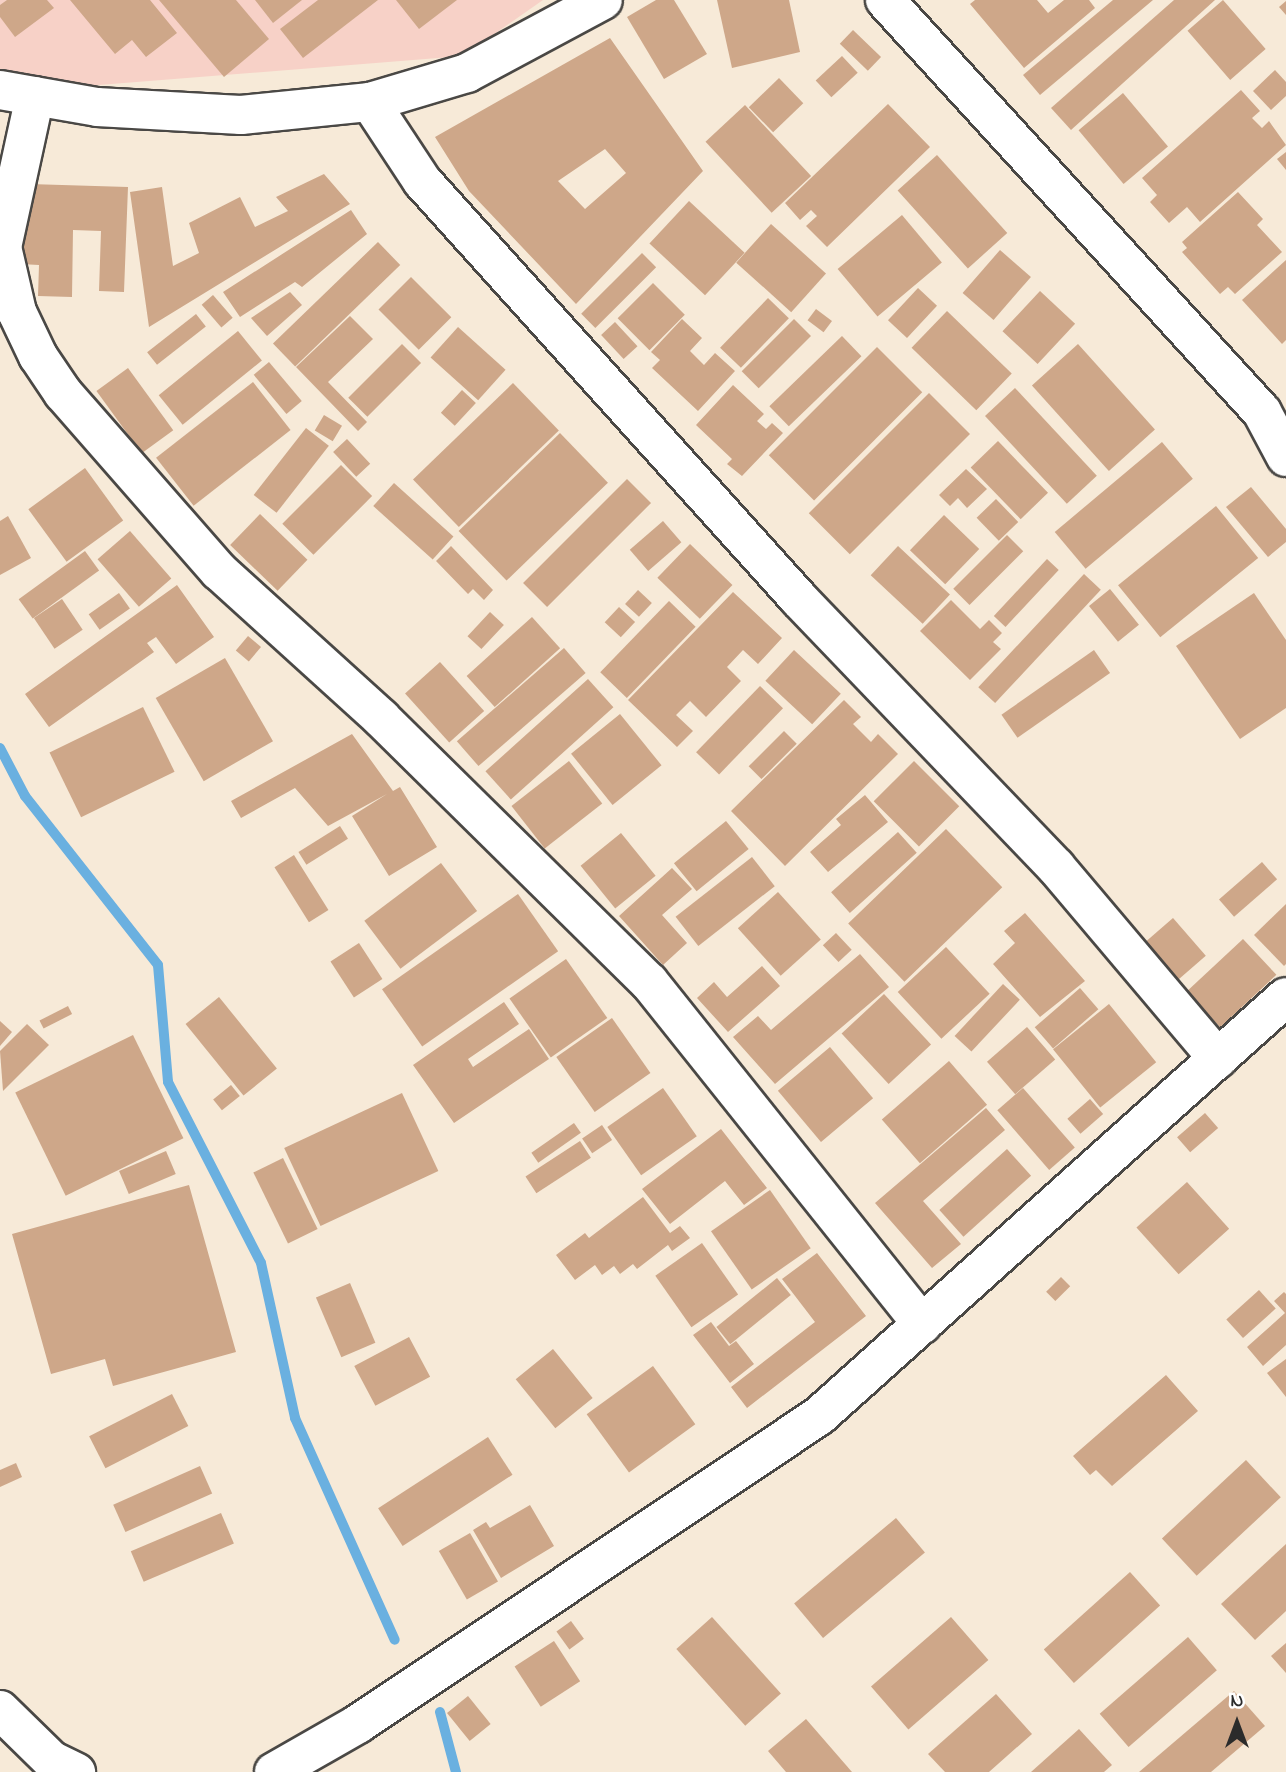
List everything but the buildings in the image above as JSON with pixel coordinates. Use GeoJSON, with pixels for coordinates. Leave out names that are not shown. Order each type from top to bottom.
{"type":"FeatureCollection","features":[{"type":"Feature","properties":{"kind":"street"},"geometry":{"type":"LineString","coordinates":[[603,0],[467,73],[370,102],[241,115],[97,107],[18,93],[2,247],[17,312],[38,356],[63,393],[219,572],[381,718],[649,982],[922,1324]]}},
{"type":"Feature","properties":{"kind":"street"},"geometry":{"type":"LineString","coordinates":[[885,0],[1262,412],[1286,457]]}},
{"type":"Feature","properties":{"kind":"street"},"geometry":{"type":"LineString","coordinates":[[370,102],[422,181],[799,599],[1056,867],[1218,1059]]}},
{"type":"Feature","properties":{"kind":"street"},"geometry":{"type":"LineString","coordinates":[[274,1772],[358,1724],[819,1416],[1286,997]]}},
{"type":"Feature","properties":{"kind":"street"},"geometry":{"type":"LineString","coordinates":[[0,1710],[51,1760],[76,1772]]}},
{"type":"Feature","properties":{"kind":"shaded area"},"geometry":{"type":"Polygon","coordinates":[[[0,0],[543,0],[463,56],[61,88],[0,71],[0,0]]]}},
{"type":"Feature","properties":{"kind":"waterway"},"geometry":{"type":"LineString","coordinates":[[0,748],[25,796],[158,965],[168,1082],[261,1263],[295,1418],[395,1640]]}},
{"type":"Feature","properties":{"kind":"waterway"},"geometry":{"type":"LineString","coordinates":[[440,1712],[456,1772]]}}]}
